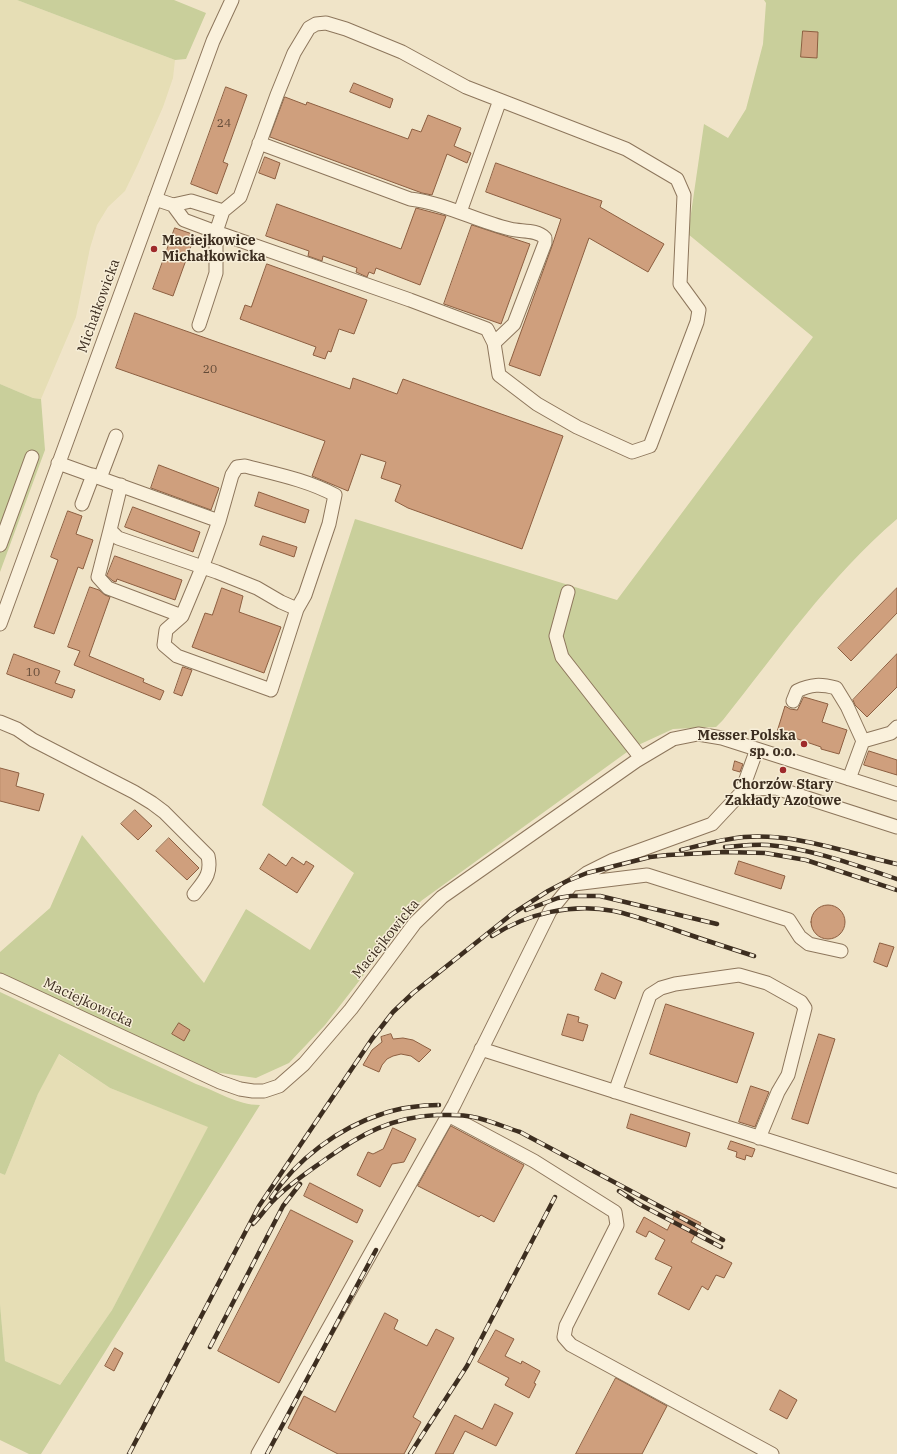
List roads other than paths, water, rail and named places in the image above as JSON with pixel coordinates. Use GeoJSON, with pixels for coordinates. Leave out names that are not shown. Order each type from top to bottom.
{"type":"FeatureCollection","features":[{"type":"Feature","properties":{"kind":"street","name":"Michałkowicka"},"geometry":{"type":"LineString","coordinates":[[0,624],[213,41],[232,0]]}},
{"type":"Feature","properties":{"kind":"street"},"geometry":{"type":"LineString","coordinates":[[173,205],[184,220],[216,232],[487,328],[494,343],[499,375],[537,404],[577,427],[632,452],[650,446],[697,322],[699,310],[680,284],[684,195],[677,179],[626,149],[466,87],[402,52],[346,29],[326,23],[316,24],[309,28],[294,53],[240,197],[223,211],[216,232],[216,273],[199,325]]}},
{"type":"Feature","properties":{"kind":"street"},"geometry":{"type":"LineString","coordinates":[[460,212],[500,100]]}},
{"type":"Feature","properties":{"kind":"street"},"geometry":{"type":"LineString","coordinates":[[259,143],[410,199],[426,200],[510,229],[536,232],[542,235],[545,238],[545,243],[514,324],[494,343]]}},
{"type":"Feature","properties":{"kind":"street"},"geometry":{"type":"LineString","coordinates":[[155,199],[173,205],[190,201],[223,211]]}},
{"type":"Feature","properties":{"kind":"street"},"geometry":{"type":"LineString","coordinates":[[82,504],[116,436]]}},
{"type":"Feature","properties":{"kind":"street"},"geometry":{"type":"LineString","coordinates":[[0,545],[32,457]]}},
{"type":"Feature","properties":{"kind":"street"},"geometry":{"type":"LineString","coordinates":[[58,463],[219,521]]}},
{"type":"Feature","properties":{"kind":"street"},"geometry":{"type":"LineString","coordinates":[[245,466],[297,480],[322,488],[335,495],[329,524],[305,595],[297,609],[271,690],[177,656],[164,645],[166,630],[182,616],[202,568],[219,521],[232,474],[237,467],[245,466]]}},
{"type":"Feature","properties":{"kind":"street"},"geometry":{"type":"LineString","coordinates":[[121,485],[98,577],[108,588],[182,616]]}},
{"type":"Feature","properties":{"kind":"street"},"geometry":{"type":"LineString","coordinates":[[110,530],[118,538],[217,572],[257,588],[281,602],[297,609]]}},
{"type":"Feature","properties":{"kind":"street"},"geometry":{"type":"LineString","coordinates":[[568,592],[556,636],[562,657],[641,758]]}},
{"type":"Feature","properties":{"kind":"street"},"geometry":{"type":"LineString","coordinates":[[793,701],[797,691],[807,686],[822,685],[836,688],[847,706],[863,741],[849,779]]}},
{"type":"Feature","properties":{"kind":"street"},"geometry":{"type":"LineString","coordinates":[[0,722],[17,729],[33,740],[134,792],[164,812],[208,856],[210,864],[209,872],[194,894]]}},
{"type":"Feature","properties":{"kind":"street"},"geometry":{"type":"LineString","coordinates":[[863,741],[890,733],[897,727]]}},
{"type":"Feature","properties":{"kind":"street","name":"Maciejkowicka"},"geometry":{"type":"LineString","coordinates":[[0,980],[220,1082],[248,1090],[269,1090],[279,1086],[304,1064],[350,1009],[415,923],[442,897],[641,758],[673,739],[698,734],[722,738],[897,794]]}},
{"type":"Feature","properties":{"kind":"street"},"geometry":{"type":"LineString","coordinates":[[258,1454],[454,1105],[550,911],[572,884],[587,873],[613,860],[712,824],[741,793],[757,749]]}},
{"type":"Feature","properties":{"kind":"street"},"geometry":{"type":"LineString","coordinates":[[741,793],[756,789],[776,788],[897,827]]}},
{"type":"Feature","properties":{"kind":"street"},"geometry":{"type":"LineString","coordinates":[[572,884],[647,875],[789,920],[800,937],[809,944],[841,951]]}},
{"type":"Feature","properties":{"kind":"street"},"geometry":{"type":"LineString","coordinates":[[614,1092],[650,995],[661,988],[675,984],[739,975],[767,983],[801,1002],[805,1008],[788,1075],[778,1092],[760,1138]]}},
{"type":"Feature","properties":{"kind":"street"},"geometry":{"type":"LineString","coordinates":[[481,1049],[897,1181]]}},
{"type":"Feature","properties":{"kind":"street"},"geometry":{"type":"LineString","coordinates":[[448,1114],[534,1161],[615,1212],[617,1225],[566,1326],[564,1337],[571,1345],[772,1454]]}},
{"type":"Feature","properties":{"kind":"railway"},"geometry":{"type":"LineString","coordinates":[[681,850],[712,842],[744,837],[783,838],[821,845],[897,864]]}},
{"type":"Feature","properties":{"kind":"railway"},"geometry":{"type":"LineString","coordinates":[[725,847],[746,845],[785,847],[834,858],[897,879]]}},
{"type":"Feature","properties":{"kind":"railway"},"geometry":{"type":"LineString","coordinates":[[129,1454],[259,1206],[372,1039],[393,1012],[413,993],[512,914],[548,891],[587,873],[650,857],[668,855],[724,852],[765,853],[806,860],[897,890]]}},
{"type":"Feature","properties":{"kind":"railway"},"geometry":{"type":"LineString","coordinates":[[526,910],[558,898],[571,896],[600,896],[717,924]]}},
{"type":"Feature","properties":{"kind":"railway"},"geometry":{"type":"LineString","coordinates":[[492,936],[520,921],[535,916],[566,909],[598,909],[614,911],[635,917],[754,956]]}},
{"type":"Feature","properties":{"kind":"railway"},"geometry":{"type":"LineString","coordinates":[[271,1198],[281,1184],[306,1158],[319,1147],[350,1128],[366,1120],[395,1110],[418,1106],[439,1105]]}},
{"type":"Feature","properties":{"kind":"railway"},"geometry":{"type":"LineString","coordinates":[[253,1224],[273,1201],[292,1184],[352,1142],[378,1128],[406,1119],[421,1116],[455,1115],[479,1118],[520,1132],[723,1240]]}},
{"type":"Feature","properties":{"kind":"railway"},"geometry":{"type":"LineString","coordinates":[[210,1347],[283,1206],[300,1184]]}},
{"type":"Feature","properties":{"kind":"railway"},"geometry":{"type":"LineString","coordinates":[[619,1191],[639,1204],[721,1247]]}},
{"type":"Feature","properties":{"kind":"railway"},"geometry":{"type":"LineString","coordinates":[[410,1454],[467,1366],[555,1197]]}},
{"type":"Feature","properties":{"kind":"railway"},"geometry":{"type":"LineString","coordinates":[[267,1454],[376,1250]]}},
{"type":"Feature","properties":{"kind":"place","name":"Maciejkowice Michałkowicka"},"geometry":{"type":"Point","coordinates":[154,249]}},
{"type":"Feature","properties":{"kind":"place","name":"Messer Polska sp. o.o."},"geometry":{"type":"Point","coordinates":[804,744]}},
{"type":"Feature","properties":{"kind":"place","name":"Chorzów Stary Zakłady Azotowe"},"geometry":{"type":"Point","coordinates":[783,770]}}]}
